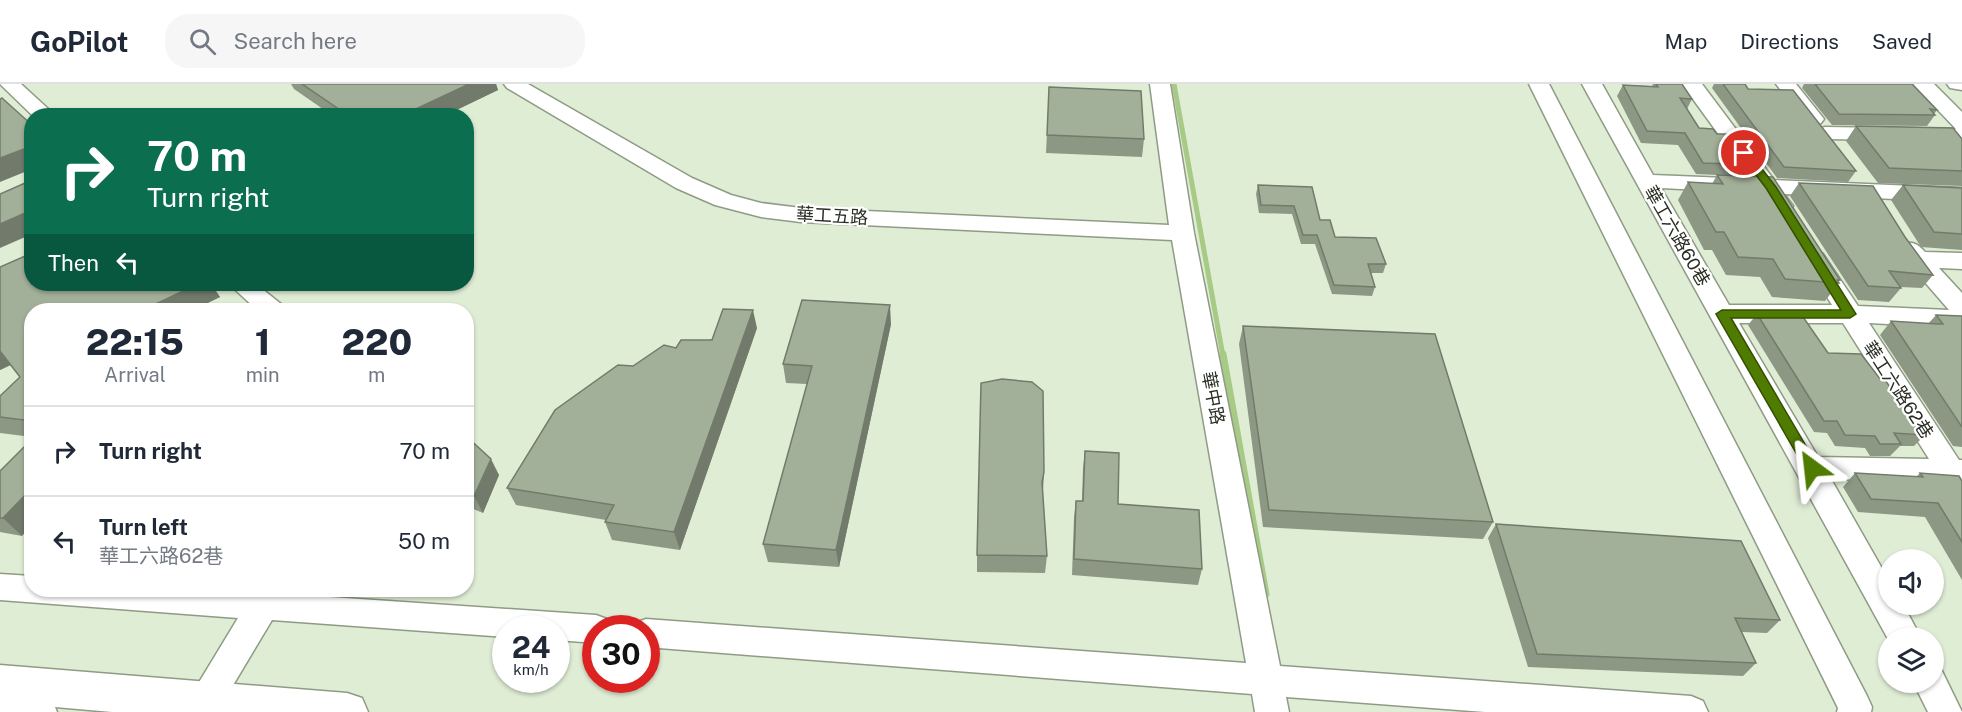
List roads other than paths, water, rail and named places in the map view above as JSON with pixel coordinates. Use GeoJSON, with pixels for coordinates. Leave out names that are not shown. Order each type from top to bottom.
{"type":"FeatureCollection","features":[{"type":"Feature","properties":{"kind":"main road"},"geometry":{"type":"LineString","coordinates":[[0,684],[201,706],[347,712]]}},
{"type":"Feature","properties":{"kind":"main road"},"geometry":{"type":"LineString","coordinates":[[0,709],[36,712]]}},
{"type":"Feature","properties":{"kind":"street"},"geometry":{"type":"LineString","coordinates":[[9,84],[37,108]]}},
{"type":"Feature","properties":{"kind":"street","name":"華工五路"},"geometry":{"type":"LineString","coordinates":[[514,84],[684,183],[723,200],[761,210],[801,215],[1182,233]]}},
{"type":"Feature","properties":{"kind":"street","name":"華中路"},"geometry":{"type":"LineString","coordinates":[[1160,84],[1182,233],[1272,712]]}},
{"type":"Feature","properties":{"kind":"street"},"geometry":{"type":"LineString","coordinates":[[1539,84],[1855,707],[1854,712]]}},
{"type":"Feature","properties":{"kind":"street","name":"華工六路60巷"},"geometry":{"type":"LineString","coordinates":[[1592,84],[1645,181],[1812,468],[1899,627]]}},
{"type":"Feature","properties":{"kind":"street","name":"華工六路62巷"},"geometry":{"type":"LineString","coordinates":[[1692,84],[1770,187],[1850,314],[1958,476]]}},
{"type":"Feature","properties":{"kind":"street"},"geometry":{"type":"LineString","coordinates":[[1786,84],[1870,190],[1883,210]]}},
{"type":"Feature","properties":{"kind":"street"},"geometry":{"type":"LineString","coordinates":[[1923,84],[1962,124]]}},
{"type":"Feature","properties":{"kind":"street"},"geometry":{"type":"LineString","coordinates":[[1957,84],[1962,84]]}},
{"type":"Feature","properties":{"kind":"street"},"geometry":{"type":"LineString","coordinates":[[1825,133],[1962,135]]}},
{"type":"Feature","properties":{"kind":"street"},"geometry":{"type":"LineString","coordinates":[[1645,181],[1962,195]]}},
{"type":"Feature","properties":{"kind":"street"},"geometry":{"type":"LineString","coordinates":[[1896,229],[1915,259],[1962,309]]}},
{"type":"Feature","properties":{"kind":"street"},"geometry":{"type":"LineString","coordinates":[[1915,259],[1962,261]]}},
{"type":"Feature","properties":{"kind":"street"},"geometry":{"type":"LineString","coordinates":[[249,291],[264,303]]}},
{"type":"Feature","properties":{"kind":"street"},"geometry":{"type":"LineString","coordinates":[[1722,314],[1850,314],[1962,319]]}},
{"type":"Feature","properties":{"kind":"street"},"geometry":{"type":"LineString","coordinates":[[1812,468],[1958,476]]}},
{"type":"Feature","properties":{"kind":"street"},"geometry":{"type":"LineString","coordinates":[[0,587],[24,588]]}},
{"type":"Feature","properties":{"kind":"street"},"geometry":{"type":"LineString","coordinates":[[201,706],[269,597],[582,628]]}},
{"type":"Feature","properties":{"kind":"street"},"geometry":{"type":"LineString","coordinates":[[660,634],[1691,712]]}},
{"type":"Feature","properties":{"kind":"street"},"geometry":{"type":"LineString","coordinates":[[1936,693],[1946,712]]}},
{"type":"Feature","properties":{"kind":"waterway"},"geometry":{"type":"LineString","coordinates":[[1174,84],[1223,356]]}},
{"type":"Feature","properties":{"kind":"waterway"},"geometry":{"type":"LineString","coordinates":[[1223,354],[1266,594]]}}]}
